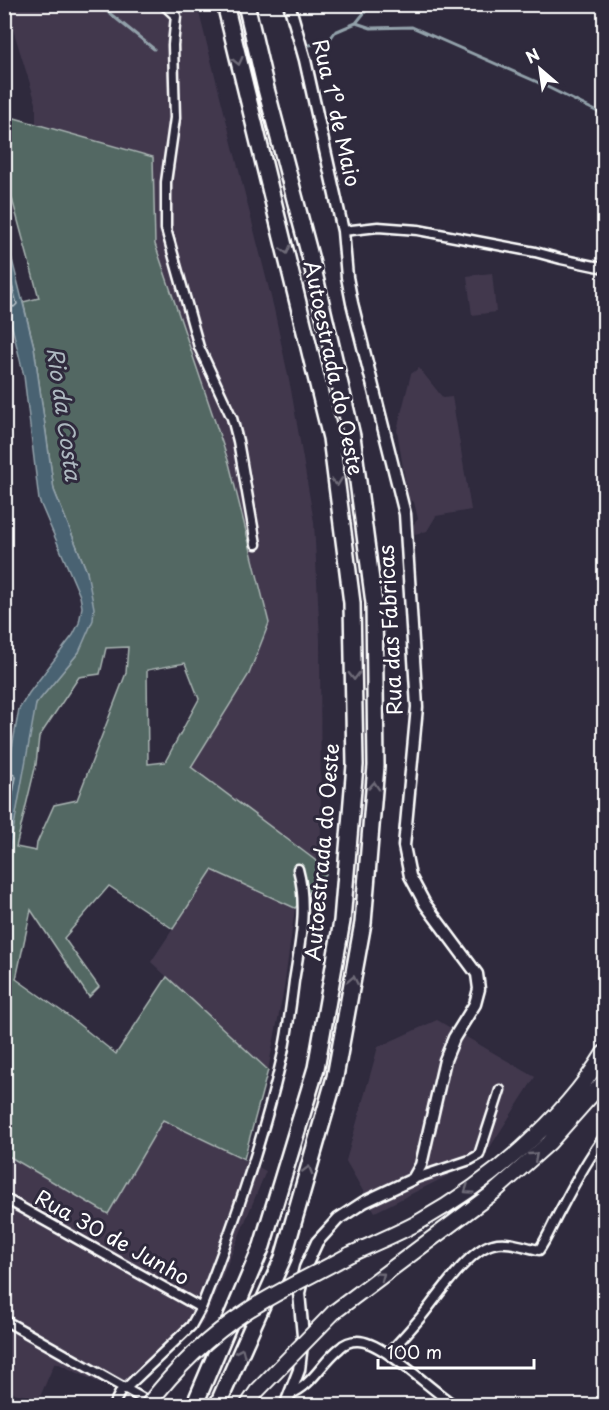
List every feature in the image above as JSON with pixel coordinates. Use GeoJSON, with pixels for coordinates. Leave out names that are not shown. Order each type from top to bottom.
{"type":"FeatureCollection","features":[{"type":"Feature","properties":{"kind":"highway","name":"Autoestrada do Oeste"},"geometry":{"type":"LineString","coordinates":[[194,1406],[262,1246],[316,1068],[342,921],[356,765],[352,603],[331,438],[225,4]]}},
{"type":"Feature","properties":{"kind":"highway","name":"Autoestrada do Oeste"},"geometry":{"type":"LineString","coordinates":[[217,1406],[283,1258],[335,1077],[363,924],[375,766],[374,603],[352,436],[314,271],[246,4]]}},
{"type":"Feature","properties":{"kind":"highway"},"geometry":{"type":"LineString","coordinates":[[147,1406],[164,1382],[211,1337],[248,1310],[349,1255],[419,1222],[493,1173],[543,1128],[581,1087],[604,1053]]}},
{"type":"Feature","properties":{"kind":"highway"},"geometry":{"type":"LineString","coordinates":[[247,1406],[257,1391],[334,1312],[494,1192],[549,1143],[604,1082]]}},
{"type":"Feature","properties":{"kind":"street"},"geometry":{"type":"LineString","coordinates":[[163,4],[176,16],[173,45],[176,105],[168,166],[166,229],[200,347],[232,418],[256,544]]}},
{"type":"Feature","properties":{"kind":"street","name":"Rua 1º de Maio"},"geometry":{"type":"LineString","coordinates":[[289,4],[305,60],[343,231]]}},
{"type":"Feature","properties":{"kind":"street"},"geometry":{"type":"LineString","coordinates":[[343,231],[378,227],[418,230],[535,252],[561,260],[604,268]]}},
{"type":"Feature","properties":{"kind":"street","name":"Rua das Fábricas"},"geometry":{"type":"LineString","coordinates":[[343,231],[352,303],[405,514],[417,707],[404,846],[410,876],[420,895],[477,974],[479,988],[475,1004],[454,1038],[445,1060],[421,1165],[413,1179]]}},
{"type":"Feature","properties":{"kind":"street"},"geometry":{"type":"LineString","coordinates":[[113,1406],[124,1388],[191,1326],[201,1308],[255,1163],[284,1051],[304,906],[297,869]]}},
{"type":"Feature","properties":{"kind":"street"},"geometry":{"type":"LineString","coordinates":[[287,1402],[299,1370],[303,1336],[299,1293],[305,1268],[317,1242],[338,1219],[364,1202],[413,1179],[479,1155],[500,1090]]}},
{"type":"Feature","properties":{"kind":"street"},"geometry":{"type":"LineString","coordinates":[[387,1354],[426,1310],[445,1284],[468,1261],[490,1244],[504,1242],[539,1250],[590,1157],[604,1137]]}},
{"type":"Feature","properties":{"kind":"street","name":"Rua 30 de Junho"},"geometry":{"type":"LineString","coordinates":[[4,1198],[201,1308]]}},
{"type":"Feature","properties":{"kind":"street"},"geometry":{"type":"LineString","coordinates":[[4,1320],[156,1406]]}},
{"type":"Feature","properties":{"kind":"street"},"geometry":{"type":"LineString","coordinates":[[287,1402],[334,1353],[351,1341],[369,1343],[387,1354],[456,1406]]}},
{"type":"Feature","properties":{"kind":"shaded area"},"geometry":{"type":"Polygon","coordinates":[[[5,5],[197,5],[274,309],[314,522],[320,640],[321,855],[315,860],[191,767],[249,674],[269,623],[229,463],[155,244],[153,157],[36,123],[36,103],[12,26],[5,27],[5,5]]]}},
{"type":"Feature","properties":{"kind":"shaded area"},"geometry":{"type":"Polygon","coordinates":[[[492,273],[496,312],[472,315],[467,276],[492,273]]]}},
{"type":"Feature","properties":{"kind":"shaded area"},"geometry":{"type":"Polygon","coordinates":[[[419,368],[443,398],[452,397],[471,510],[436,516],[427,531],[415,534],[413,525],[418,519],[414,502],[408,499],[397,430],[411,374],[419,368]]]}},
{"type":"Feature","properties":{"kind":"shaded area"},"geometry":{"type":"Polygon","coordinates":[[[212,870],[295,908],[284,988],[268,1070],[151,962],[212,870]]]}},
{"type":"Feature","properties":{"kind":"shaded area"},"geometry":{"type":"Polygon","coordinates":[[[437,1020],[535,1077],[483,1158],[375,1212],[346,1161],[378,1047],[437,1020]]]}},
{"type":"Feature","properties":{"kind":"shaded area"},"geometry":{"type":"Polygon","coordinates":[[[163,1119],[266,1171],[203,1323],[112,1389],[55,1362],[39,1399],[5,1391],[5,1154],[107,1213],[163,1119]]]}},
{"type":"Feature","properties":{"kind":"green space"},"geometry":{"type":"Polygon","coordinates":[[[4,115],[153,157],[155,244],[229,463],[269,623],[249,674],[191,767],[315,860],[326,874],[295,908],[212,870],[173,929],[109,886],[64,938],[99,987],[89,997],[31,910],[16,979],[67,1015],[116,1054],[167,977],[268,1070],[244,1159],[163,1120],[108,1214],[5,1154],[5,875],[33,714],[36,704],[79,652],[87,572],[54,490],[34,347],[23,302],[39,298],[5,173],[4,115]],[[128,647],[106,648],[100,674],[79,677],[39,737],[36,764],[16,847],[36,851],[37,843],[54,805],[77,800],[126,673],[128,647]],[[185,663],[147,670],[148,764],[165,762],[199,699],[185,663]]]}},
{"type":"Feature","properties":{"kind":"water"},"geometry":{"type":"Polygon","coordinates":[[[5,232],[34,347],[54,490],[87,572],[94,608],[93,620],[79,652],[36,704],[5,875],[5,786],[19,709],[73,635],[79,623],[82,607],[80,596],[39,500],[24,376],[5,298],[5,232]]]}},
{"type":"Feature","properties":{"kind":"waterway"},"geometry":{"type":"LineString","coordinates":[[98,4],[154,49]]}},
{"type":"Feature","properties":{"kind":"waterway"},"geometry":{"type":"LineString","coordinates":[[310,45],[330,39],[335,32],[356,23],[369,7],[376,4]]}},
{"type":"Feature","properties":{"kind":"waterway"},"geometry":{"type":"LineString","coordinates":[[356,23],[371,28],[412,27],[535,81],[604,115]]}},
{"type":"Feature","properties":{"kind":"water label","name":"Rio da Costa"},"geometry":{"type":"Point","coordinates":[64,414]}}]}
